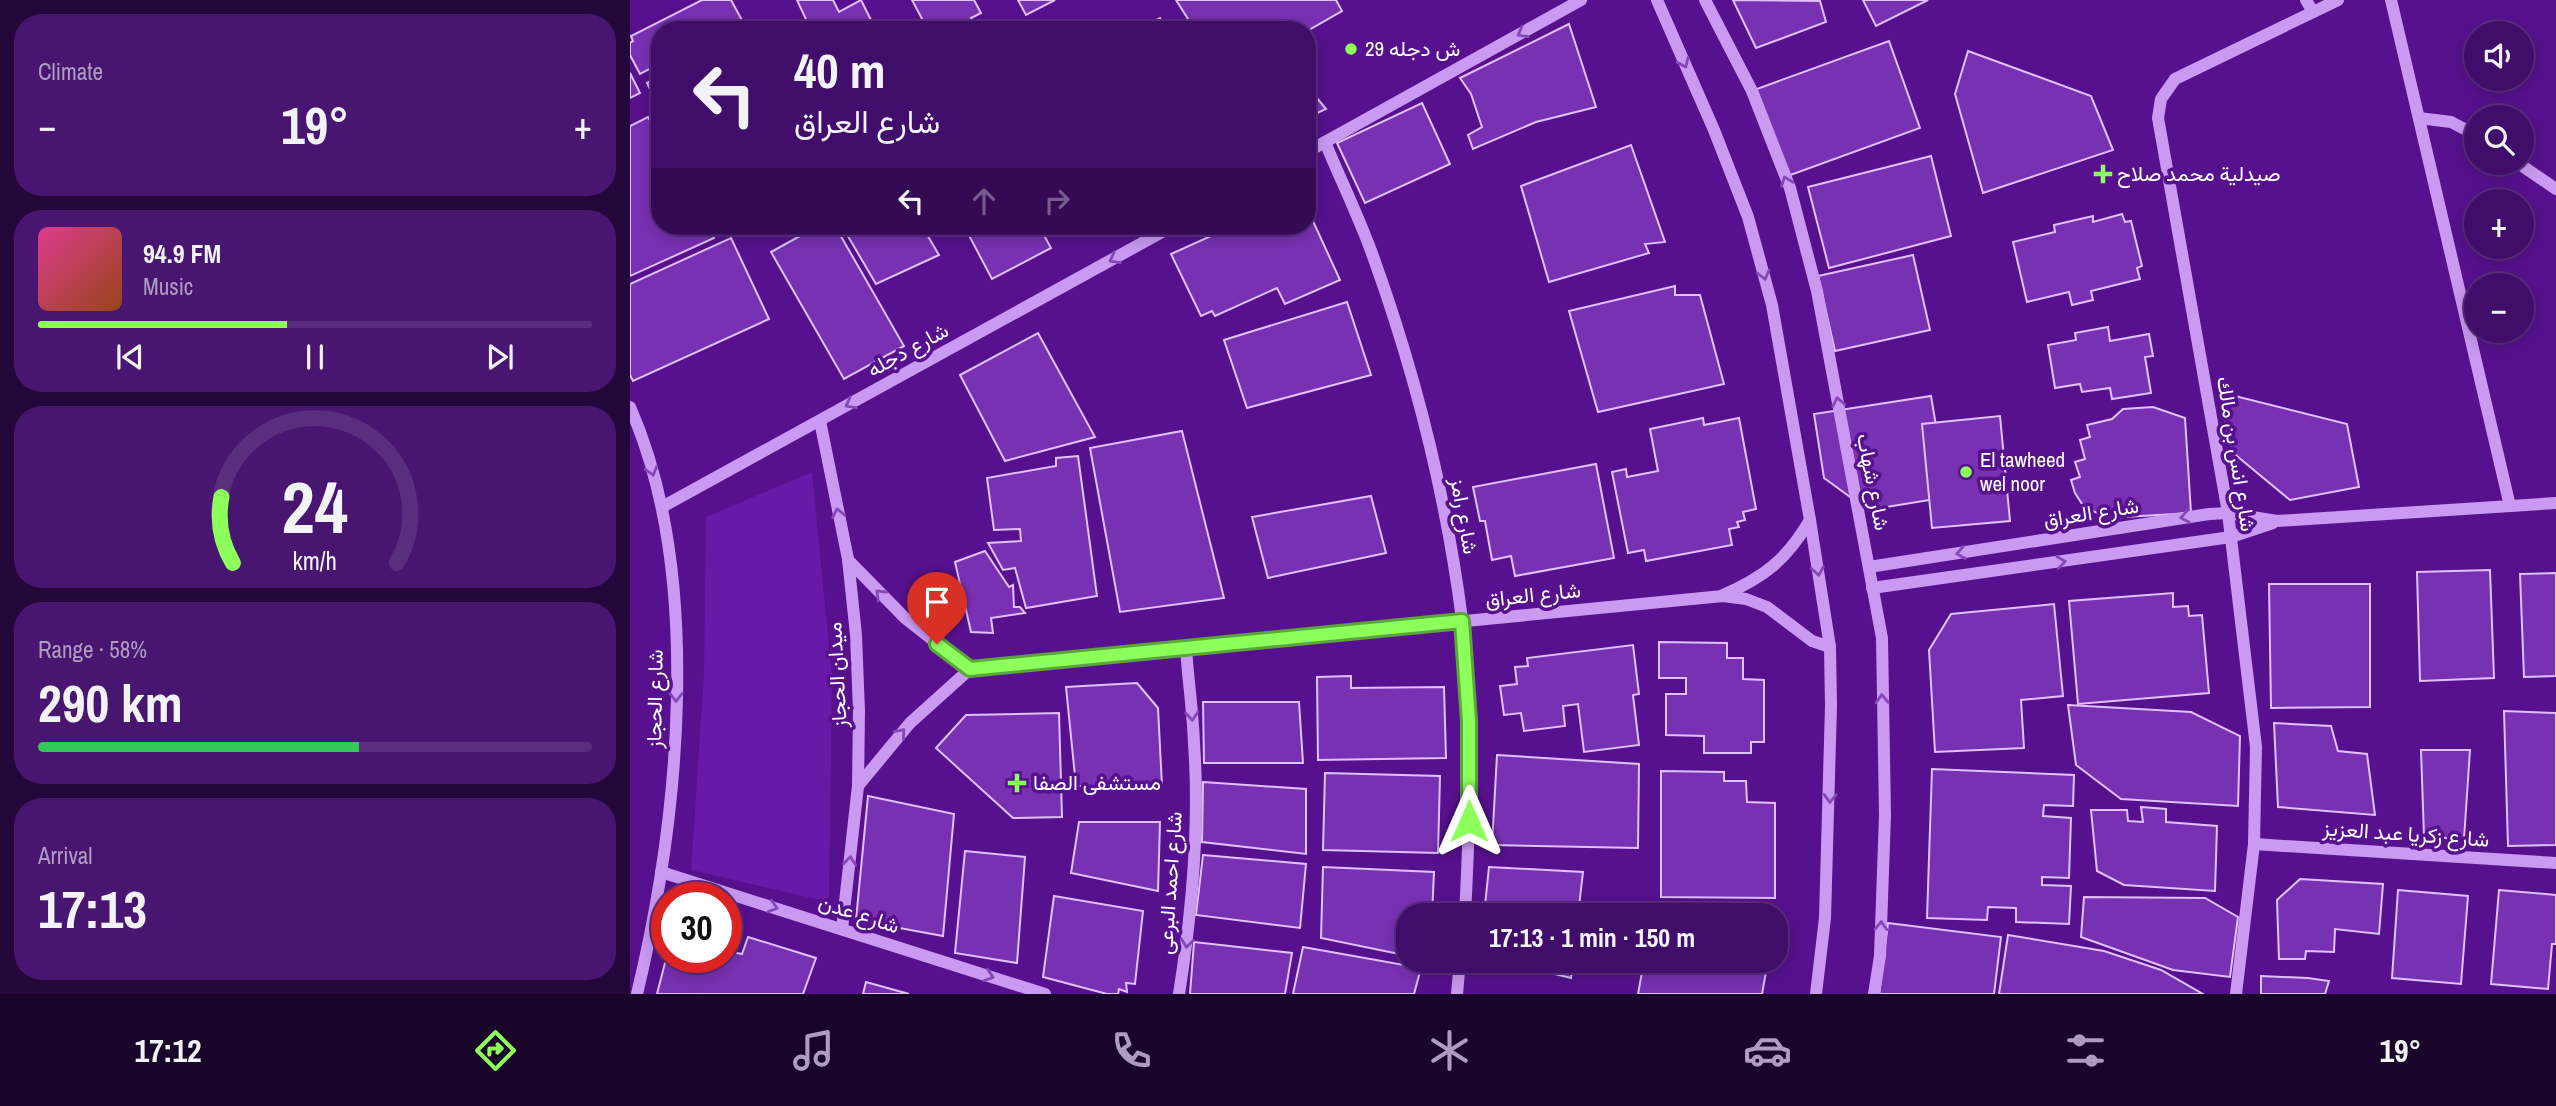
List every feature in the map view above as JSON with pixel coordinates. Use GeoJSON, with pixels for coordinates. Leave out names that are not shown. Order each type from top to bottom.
{"type":"FeatureCollection","features":[{"type":"Feature","properties":{"kind":"street"},"geometry":{"type":"LineString","coordinates":[[1316,147],[1581,0]]}},
{"type":"Feature","properties":{"kind":"street"},"geometry":{"type":"LineString","coordinates":[[1657,0],[1714,130],[1748,217],[1772,305],[1810,520],[1830,647],[1829,825],[1825,919],[1816,994]]}},
{"type":"Feature","properties":{"kind":"street","name":"شارع شهاب"},"geometry":{"type":"LineString","coordinates":[[1705,0],[1752,91],[1790,188],[1817,291],[1882,638],[1885,815],[1880,956],[1874,994]]}},
{"type":"Feature","properties":{"kind":"street"},"geometry":{"type":"LineString","coordinates":[[2306,0],[2313,12]]}},
{"type":"Feature","properties":{"kind":"street","name":"شارع انس بن مالك"},"geometry":{"type":"LineString","coordinates":[[2236,994],[2254,844],[2256,747],[2228,513],[2158,118],[2161,99],[2175,79],[2338,0]]}},
{"type":"Feature","properties":{"kind":"street"},"geometry":{"type":"LineString","coordinates":[[2391,0],[2510,506]]}},
{"type":"Feature","properties":{"kind":"street"},"geometry":{"type":"LineString","coordinates":[[2419,118],[2451,122],[2464,129]]}},
{"type":"Feature","properties":{"kind":"street","name":"شارع رامز"},"geometry":{"type":"LineString","coordinates":[[1325,142],[1374,257],[1413,376],[1443,498],[1462,621],[1469,734],[1466,903]]}},
{"type":"Feature","properties":{"kind":"street"},"geometry":{"type":"LineString","coordinates":[[2534,174],[2556,189]]}},
{"type":"Feature","properties":{"kind":"street","name":"شارع دجله"},"geometry":{"type":"LineString","coordinates":[[662,507],[1157,235]]}},
{"type":"Feature","properties":{"kind":"street","name":"شارع الحجاز"},"geometry":{"type":"LineString","coordinates":[[630,407],[640,429],[662,507],[672,580],[676,653],[671,799],[661,872],[637,994]]}},
{"type":"Feature","properties":{"kind":"street","name":"ميدان الحجاز"},"geometry":{"type":"LineString","coordinates":[[820,421],[848,559],[859,698],[858,786],[842,929]]}},
{"type":"Feature","properties":{"kind":"street","name":"شارع العراق"},"geometry":{"type":"LineString","coordinates":[[1872,588],[2231,537],[2277,522],[2556,503]]}},
{"type":"Feature","properties":{"kind":"street","name":"شارع العراق"},"geometry":{"type":"LineString","coordinates":[[1869,567],[2209,514],[2228,513],[2277,522]]}},
{"type":"Feature","properties":{"kind":"street","name":"شارع العراق"},"geometry":{"type":"LineString","coordinates":[[1723,596],[1751,584],[1775,566],[1795,545],[1810,520]]}},
{"type":"Feature","properties":{"kind":"street"},"geometry":{"type":"LineString","coordinates":[[848,559],[905,618],[970,669],[909,723],[858,786]]}},
{"type":"Feature","properties":{"kind":"street","name":"شارع العراق"},"geometry":{"type":"LineString","coordinates":[[970,669],[1723,596],[1746,599],[1767,607],[1812,640],[1830,647]]}},
{"type":"Feature","properties":{"kind":"street","name":"شارع احمد البرعى"},"geometry":{"type":"LineString","coordinates":[[1179,994],[1188,939],[1195,842],[1195,745],[1185,648]]}},
{"type":"Feature","properties":{"kind":"street","name":"شارع زكريا عبد العزيز"},"geometry":{"type":"LineString","coordinates":[[2254,844],[2556,863]]}},
{"type":"Feature","properties":{"kind":"street","name":"شارع عدن"},"geometry":{"type":"LineString","coordinates":[[661,872],[1045,994]]}},
{"type":"Feature","properties":{"kind":"street"},"geometry":{"type":"LineString","coordinates":[[1457,994],[1459,973]]}},
{"type":"Feature","properties":{"kind":"shaded area"},"geometry":{"type":"Polygon","coordinates":[[[812,472],[832,676],[829,902],[691,870],[704,673],[706,517],[812,472]]]}},
{"type":"Feature","properties":{"kind":"building"},"geometry":{"type":"Polygon","coordinates":[[[702,0],[731,0],[742,21],[661,21],[702,0]]]}},
{"type":"Feature","properties":{"kind":"building"},"geometry":{"type":"Polygon","coordinates":[[[797,0],[833,0],[839,12],[861,0],[872,21],[807,21],[797,0]]]}},
{"type":"Feature","properties":{"kind":"building"},"geometry":{"type":"Polygon","coordinates":[[[912,0],[974,0],[981,13],[971,18],[972,21],[923,21],[912,0]]]}},
{"type":"Feature","properties":{"kind":"building"},"geometry":{"type":"Polygon","coordinates":[[[1018,0],[1055,0],[1026,15],[1018,0]]]}},
{"type":"Feature","properties":{"kind":"building"},"geometry":{"type":"Polygon","coordinates":[[[1176,0],[1336,0],[1342,11],[1316,26],[1316,21],[1189,21],[1176,0]]]}},
{"type":"Feature","properties":{"kind":"building"},"geometry":{"type":"Polygon","coordinates":[[[1733,0],[1820,1],[1826,22],[1756,48],[1733,0]]]}},
{"type":"Feature","properties":{"kind":"building"},"geometry":{"type":"Polygon","coordinates":[[[1863,0],[1928,0],[1876,26],[1863,0]]]}},
{"type":"Feature","properties":{"kind":"building"},"geometry":{"type":"Polygon","coordinates":[[[1569,24],[1596,107],[1536,122],[1473,149],[1468,135],[1482,127],[1471,94],[1460,78],[1569,24]]]}},
{"type":"Feature","properties":{"kind":"building"},"geometry":{"type":"Polygon","coordinates":[[[651,26],[651,68],[640,74],[630,55],[630,43],[633,41],[631,36],[651,26]]]}},
{"type":"Feature","properties":{"kind":"building"},"geometry":{"type":"Polygon","coordinates":[[[1889,41],[1920,128],[1785,177],[1754,90],[1889,41]]]}},
{"type":"Feature","properties":{"kind":"building"},"geometry":{"type":"Polygon","coordinates":[[[1968,51],[2091,96],[2113,150],[1983,193],[1955,94],[1968,51]]]}},
{"type":"Feature","properties":{"kind":"building"},"geometry":{"type":"Polygon","coordinates":[[[630,73],[640,93],[630,98],[630,73]]]}},
{"type":"Feature","properties":{"kind":"building"},"geometry":{"type":"Polygon","coordinates":[[[1316,97],[1326,109],[1316,114],[1316,97]]]}},
{"type":"Feature","properties":{"kind":"building"},"geometry":{"type":"Polygon","coordinates":[[[1422,103],[1450,164],[1365,203],[1337,143],[1422,103]]]}},
{"type":"Feature","properties":{"kind":"building"},"geometry":{"type":"Polygon","coordinates":[[[648,117],[651,122],[651,235],[712,235],[714,238],[630,276],[630,126],[648,117]]]}},
{"type":"Feature","properties":{"kind":"building"},"geometry":{"type":"Polygon","coordinates":[[[1631,145],[1665,242],[1645,244],[1649,253],[1549,282],[1521,186],[1631,145]]]}},
{"type":"Feature","properties":{"kind":"building"},"geometry":{"type":"Polygon","coordinates":[[[1931,156],[1951,236],[1829,268],[1808,187],[1931,156]]]}},
{"type":"Feature","properties":{"kind":"building"},"geometry":{"type":"Polygon","coordinates":[[[2122,214],[2125,222],[2131,221],[2142,266],[2137,268],[2140,279],[2091,291],[2093,300],[2072,305],[2069,292],[2027,302],[2013,242],[2055,232],[2054,225],[2093,216],[2093,222],[2122,214]]]}},
{"type":"Feature","properties":{"kind":"building"},"geometry":{"type":"Polygon","coordinates":[[[1316,228],[1340,280],[1285,304],[1277,288],[1215,316],[1212,311],[1201,316],[1171,254],[1213,235],[1316,235],[1316,228]]]}},
{"type":"Feature","properties":{"kind":"building"},"geometry":{"type":"Polygon","coordinates":[[[802,235],[840,235],[904,346],[844,379],[771,252],[802,235]]]}},
{"type":"Feature","properties":{"kind":"building"},"geometry":{"type":"Polygon","coordinates":[[[847,235],[927,235],[939,255],[876,284],[847,235]]]}},
{"type":"Feature","properties":{"kind":"building"},"geometry":{"type":"Polygon","coordinates":[[[969,235],[1044,235],[1051,248],[992,279],[969,235]]]}},
{"type":"Feature","properties":{"kind":"building"},"geometry":{"type":"Polygon","coordinates":[[[731,238],[769,319],[633,381],[630,375],[630,284],[731,238]]]}},
{"type":"Feature","properties":{"kind":"building"},"geometry":{"type":"Polygon","coordinates":[[[1913,255],[1930,330],[1835,351],[1818,276],[1913,255]]]}},
{"type":"Feature","properties":{"kind":"building"},"geometry":{"type":"Polygon","coordinates":[[[1675,286],[1675,295],[1700,295],[1724,384],[1598,412],[1569,311],[1675,286]]]}},
{"type":"Feature","properties":{"kind":"building"},"geometry":{"type":"Polygon","coordinates":[[[1347,302],[1371,375],[1247,408],[1224,340],[1347,302]]]}},
{"type":"Feature","properties":{"kind":"building"},"geometry":{"type":"Polygon","coordinates":[[[2108,327],[2110,341],[2149,334],[2153,356],[2145,357],[2151,393],[2112,399],[2110,388],[2082,392],[2080,384],[2055,388],[2048,345],[2076,340],[2075,333],[2108,327]]]}},
{"type":"Feature","properties":{"kind":"building"},"geometry":{"type":"Polygon","coordinates":[[[1038,333],[1095,437],[1005,461],[960,375],[1038,333]]]}},
{"type":"Feature","properties":{"kind":"building"},"geometry":{"type":"Polygon","coordinates":[[[2231,395],[2347,424],[2359,487],[2290,500],[2232,452],[2225,419],[2231,395]]]}},
{"type":"Feature","properties":{"kind":"building"},"geometry":{"type":"Polygon","coordinates":[[[1931,396],[1948,497],[1868,510],[1824,478],[1814,414],[1931,396]]]}},
{"type":"Feature","properties":{"kind":"building"},"geometry":{"type":"Polygon","coordinates":[[[2153,407],[2185,418],[2191,513],[2108,518],[2084,507],[2071,480],[2080,477],[2075,462],[2085,459],[2080,440],[2090,437],[2087,425],[2112,419],[2123,409],[2153,407]]]}},
{"type":"Feature","properties":{"kind":"building","name":"El tawheed wel noor"},"geometry":{"type":"Polygon","coordinates":[[[2000,416],[2010,521],[1932,528],[1922,424],[2000,416]]]}},
{"type":"Feature","properties":{"kind":"building"},"geometry":{"type":"Polygon","coordinates":[[[1703,418],[1704,425],[1739,418],[1756,509],[1743,512],[1745,520],[1737,522],[1739,527],[1729,529],[1732,545],[1646,561],[1644,550],[1628,553],[1612,472],[1626,469],[1627,477],[1658,471],[1650,429],[1703,418]]]}},
{"type":"Feature","properties":{"kind":"building"},"geometry":{"type":"Polygon","coordinates":[[[1182,431],[1224,598],[1120,612],[1090,448],[1182,431]]]}},
{"type":"Feature","properties":{"kind":"building"},"geometry":{"type":"Polygon","coordinates":[[[1078,456],[1097,596],[1026,608],[1015,568],[1003,570],[988,543],[1021,541],[1020,529],[994,530],[987,478],[1056,466],[1056,458],[1078,456]]]}},
{"type":"Feature","properties":{"kind":"building"},"geometry":{"type":"Polygon","coordinates":[[[1596,464],[1614,558],[1515,576],[1511,556],[1492,560],[1485,521],[1480,521],[1473,487],[1596,464]]]}},
{"type":"Feature","properties":{"kind":"building"},"geometry":{"type":"Polygon","coordinates":[[[1371,496],[1386,553],[1268,578],[1252,517],[1371,496]]]}},
{"type":"Feature","properties":{"kind":"building"},"geometry":{"type":"Polygon","coordinates":[[[985,551],[1009,587],[1013,585],[1014,607],[1020,607],[1025,613],[991,618],[993,633],[971,632],[955,562],[985,551]]]}},
{"type":"Feature","properties":{"kind":"building"},"geometry":{"type":"Polygon","coordinates":[[[2490,570],[2494,678],[2420,681],[2417,572],[2490,570]]]}},
{"type":"Feature","properties":{"kind":"building"},"geometry":{"type":"Polygon","coordinates":[[[2556,573],[2556,676],[2524,677],[2520,574],[2556,573]]]}},
{"type":"Feature","properties":{"kind":"building"},"geometry":{"type":"Polygon","coordinates":[[[2269,584],[2370,584],[2370,707],[2271,708],[2269,584]]]}},
{"type":"Feature","properties":{"kind":"building"},"geometry":{"type":"Polygon","coordinates":[[[2173,593],[2173,607],[2188,606],[2189,616],[2202,615],[2209,693],[2078,704],[2069,601],[2173,593]]]}},
{"type":"Feature","properties":{"kind":"building"},"geometry":{"type":"Polygon","coordinates":[[[2054,604],[2063,696],[2021,700],[2024,748],[1935,752],[1929,650],[1951,614],[2054,604]]]}},
{"type":"Feature","properties":{"kind":"building"},"geometry":{"type":"Polygon","coordinates":[[[1659,642],[1727,643],[1727,658],[1743,658],[1743,679],[1764,680],[1764,742],[1751,742],[1751,753],[1704,753],[1704,736],[1666,735],[1666,694],[1686,694],[1686,678],[1659,678],[1659,642]]]}},
{"type":"Feature","properties":{"kind":"building"},"geometry":{"type":"Polygon","coordinates":[[[1633,645],[1639,694],[1633,695],[1639,745],[1584,752],[1578,704],[1563,706],[1565,726],[1524,731],[1521,713],[1504,715],[1500,686],[1517,684],[1515,667],[1528,666],[1527,658],[1633,645]]]}},
{"type":"Feature","properties":{"kind":"building"},"geometry":{"type":"Polygon","coordinates":[[[1351,676],[1351,688],[1444,687],[1446,758],[1318,760],[1317,677],[1351,676]]]}},
{"type":"Feature","properties":{"kind":"building"},"geometry":{"type":"Polygon","coordinates":[[[1137,683],[1158,708],[1162,786],[1076,786],[1066,687],[1137,683]]]}},
{"type":"Feature","properties":{"kind":"building"},"geometry":{"type":"Polygon","coordinates":[[[1203,702],[1299,702],[1303,763],[1204,763],[1203,702]]]}},
{"type":"Feature","properties":{"kind":"building"},"geometry":{"type":"Polygon","coordinates":[[[2068,705],[2191,712],[2240,736],[2238,806],[2121,799],[2076,765],[2068,705]]]}},
{"type":"Feature","properties":{"kind":"building"},"geometry":{"type":"Polygon","coordinates":[[[2504,711],[2556,713],[2556,845],[2508,846],[2504,711]]]}},
{"type":"Feature","properties":{"kind":"building","name":"مستشفى الصفا"},"geometry":{"type":"Polygon","coordinates":[[[1059,713],[1062,817],[1013,818],[936,748],[966,715],[1059,713]]]}},
{"type":"Feature","properties":{"kind":"building"},"geometry":{"type":"Polygon","coordinates":[[[2274,723],[2331,726],[2338,751],[2367,754],[2375,815],[2278,807],[2274,723]]]}},
{"type":"Feature","properties":{"kind":"building"},"geometry":{"type":"Polygon","coordinates":[[[2421,750],[2470,750],[2464,839],[2424,837],[2421,750]]]}},
{"type":"Feature","properties":{"kind":"building"},"geometry":{"type":"Polygon","coordinates":[[[1497,755],[1639,764],[1638,848],[1492,845],[1497,755]]]}},
{"type":"Feature","properties":{"kind":"building"},"geometry":{"type":"Polygon","coordinates":[[[1932,769],[2074,775],[2073,806],[2044,805],[2043,816],[2071,818],[2069,878],[2042,877],[2042,885],[2071,886],[2069,924],[2016,922],[2016,908],[1988,907],[1987,920],[1927,918],[1932,769]]]}},
{"type":"Feature","properties":{"kind":"building"},"geometry":{"type":"Polygon","coordinates":[[[1661,771],[1724,772],[1724,781],[1746,781],[1747,802],[1775,803],[1775,898],[1661,897],[1661,771]]]}},
{"type":"Feature","properties":{"kind":"building"},"geometry":{"type":"Polygon","coordinates":[[[1325,773],[1440,776],[1438,853],[1323,850],[1325,773]]]}},
{"type":"Feature","properties":{"kind":"building"},"geometry":{"type":"Polygon","coordinates":[[[1203,782],[1306,789],[1306,854],[1202,842],[1203,782]]]}},
{"type":"Feature","properties":{"kind":"building"},"geometry":{"type":"Polygon","coordinates":[[[868,796],[954,814],[943,936],[856,920],[868,796]]]}},
{"type":"Feature","properties":{"kind":"building"},"geometry":{"type":"Polygon","coordinates":[[[2141,807],[2166,809],[2166,822],[2217,826],[2215,891],[2124,885],[2097,871],[2091,810],[2127,810],[2128,821],[2143,822],[2141,807]]]}},
{"type":"Feature","properties":{"kind":"building"},"geometry":{"type":"Polygon","coordinates":[[[1079,822],[1160,822],[1158,891],[1071,873],[1079,822]]]}},
{"type":"Feature","properties":{"kind":"building"},"geometry":{"type":"Polygon","coordinates":[[[965,851],[1025,857],[1017,963],[955,953],[965,851]]]}},
{"type":"Feature","properties":{"kind":"building"},"geometry":{"type":"Polygon","coordinates":[[[1203,855],[1306,864],[1300,928],[1196,915],[1203,855]]]}},
{"type":"Feature","properties":{"kind":"building"},"geometry":{"type":"Polygon","coordinates":[[[1323,867],[1434,872],[1433,903],[1396,903],[1396,953],[1321,938],[1323,867]]]}},
{"type":"Feature","properties":{"kind":"building"},"geometry":{"type":"Polygon","coordinates":[[[1489,867],[1583,872],[1579,903],[1485,903],[1489,867]]]}},
{"type":"Feature","properties":{"kind":"building"},"geometry":{"type":"Polygon","coordinates":[[[2300,879],[2383,884],[2379,934],[2335,929],[2334,952],[2306,951],[2305,959],[2279,959],[2277,900],[2300,879]]]}},
{"type":"Feature","properties":{"kind":"building"},"geometry":{"type":"Polygon","coordinates":[[[2398,890],[2468,896],[2461,984],[2392,978],[2398,890]]]}},
{"type":"Feature","properties":{"kind":"building"},"geometry":{"type":"Polygon","coordinates":[[[2499,890],[2556,895],[2556,944],[2552,944],[2548,989],[2491,984],[2499,890]]]}},
{"type":"Feature","properties":{"kind":"building"},"geometry":{"type":"Polygon","coordinates":[[[1054,896],[1143,911],[1135,984],[1126,983],[1127,992],[1119,989],[1118,994],[1107,994],[1043,977],[1054,896]]]}},
{"type":"Feature","properties":{"kind":"building"},"geometry":{"type":"Polygon","coordinates":[[[2084,897],[2205,898],[2238,917],[2230,977],[2173,970],[2081,937],[2084,897]]]}},
{"type":"Feature","properties":{"kind":"building"},"geometry":{"type":"Polygon","coordinates":[[[1888,923],[2001,937],[1994,994],[1879,994],[1888,923]]]}},
{"type":"Feature","properties":{"kind":"building"},"geometry":{"type":"Polygon","coordinates":[[[2008,935],[2104,951],[2161,970],[2203,994],[1999,994],[2008,935]]]}},
{"type":"Feature","properties":{"kind":"building"},"geometry":{"type":"Polygon","coordinates":[[[748,937],[816,958],[803,994],[657,994],[662,973],[742,973],[742,954],[748,937]]]}},
{"type":"Feature","properties":{"kind":"building"},"geometry":{"type":"Polygon","coordinates":[[[1194,942],[1292,953],[1285,994],[1190,994],[1194,942]]]}},
{"type":"Feature","properties":{"kind":"building"},"geometry":{"type":"Polygon","coordinates":[[[1303,947],[1396,964],[1396,973],[1420,973],[1414,994],[1293,994],[1303,947]]]}},
{"type":"Feature","properties":{"kind":"building"},"geometry":{"type":"Polygon","coordinates":[[[1550,973],[1572,973],[1571,978],[1550,973]]]}},
{"type":"Feature","properties":{"kind":"building"},"geometry":{"type":"Polygon","coordinates":[[[1642,973],[1766,973],[1762,994],[1638,994],[1642,973]]]}},
{"type":"Feature","properties":{"kind":"building"},"geometry":{"type":"Polygon","coordinates":[[[2261,976],[2329,981],[2325,994],[2261,994],[2261,976]]]}},
{"type":"Feature","properties":{"kind":"building"},"geometry":{"type":"Polygon","coordinates":[[[866,982],[909,994],[863,994],[866,982]]]}},
{"type":"Feature","properties":{"kind":"place","name":"29 ش دجله"},"geometry":{"type":"Point","coordinates":[1351,49]}},
{"type":"Feature","properties":{"kind":"place","name":"صيدلية محمد صلاح"},"geometry":{"type":"Point","coordinates":[2103,174]}},
{"type":"Feature","properties":{"kind":"place","name":"El tawheed wel noor"},"geometry":{"type":"Point","coordinates":[1966,472]}},
{"type":"Feature","properties":{"kind":"place","name":"مستشفى الصفا"},"geometry":{"type":"Point","coordinates":[1017,783]}},
{"type":"Feature","properties":{"kind":"route"},"geometry":{"type":"LineString","coordinates":[[937,644],[970,669],[1462,621],[1469,721],[1469,821]]}}]}
